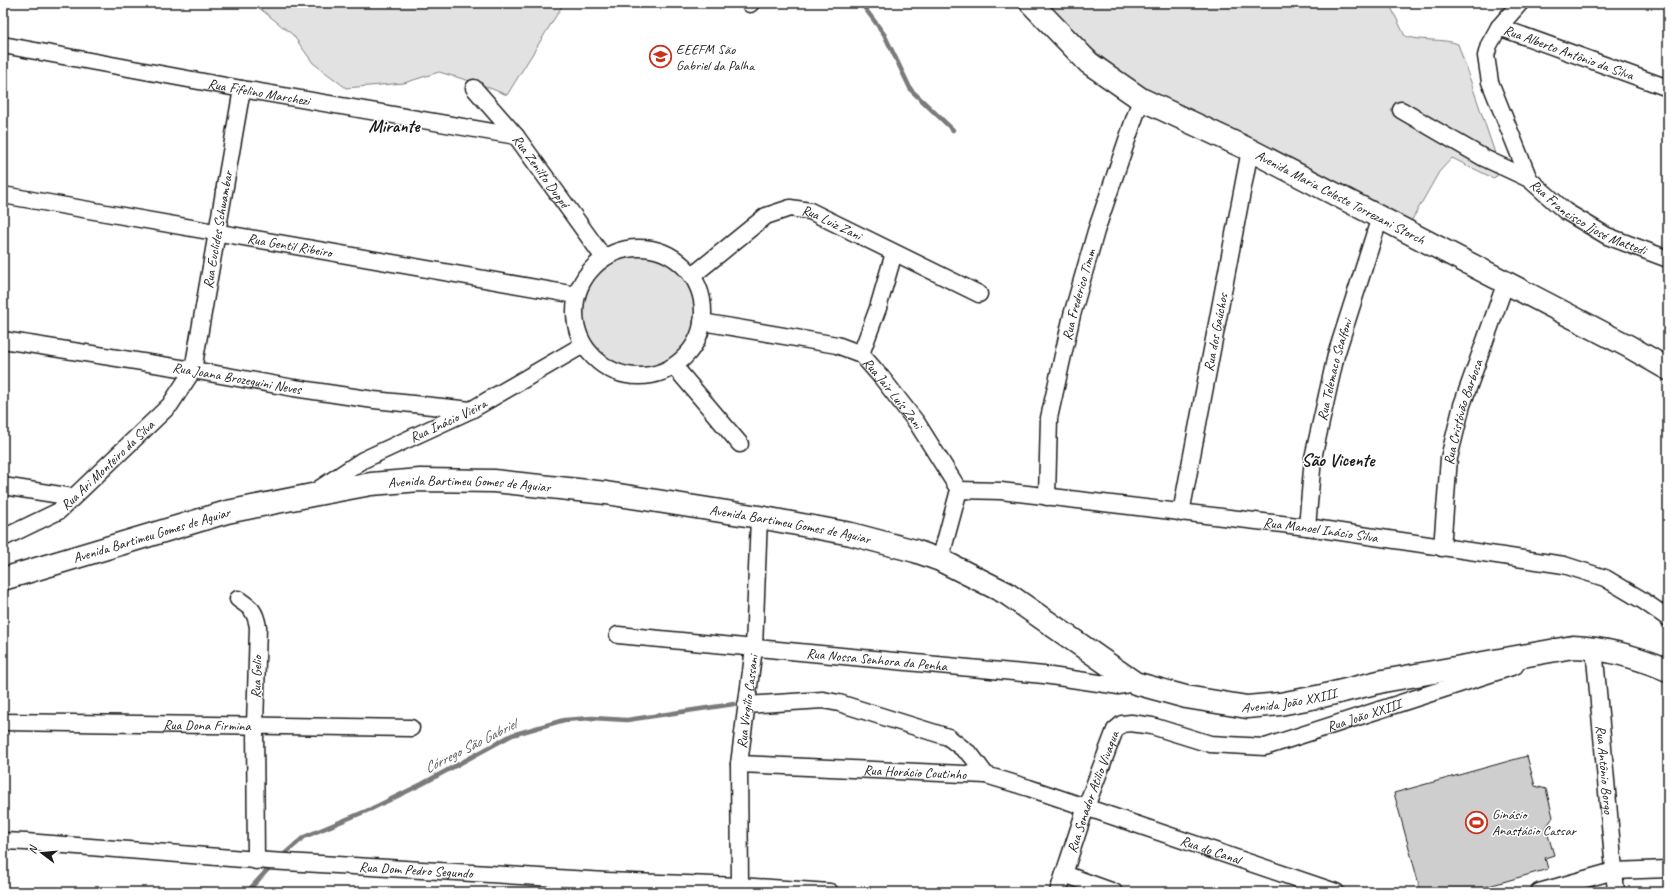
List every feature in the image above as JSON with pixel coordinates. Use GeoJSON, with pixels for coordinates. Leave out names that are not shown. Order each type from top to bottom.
{"type":"FeatureCollection","features":[{"type":"Feature","properties":{"kind":"main road","name":"Avenida Maria Celeste Torrezani Storch"},"geometry":{"type":"LineString","coordinates":[[1031,3],[1089,63],[1141,99],[1250,150],[1506,282],[1628,346],[1668,369]]}},
{"type":"Feature","properties":{"kind":"main road","name":"Avenida Bartimeu Gomes de Aguiar"},"geometry":{"type":"LineString","coordinates":[[3,579],[227,512],[371,484],[420,480],[494,481],[606,493],[759,517],[851,534],[940,560]]}},
{"type":"Feature","properties":{"kind":"main road","name":"Avenida João XXIII"},"geometry":{"type":"LineString","coordinates":[[940,560],[1006,593],[1135,683],[1186,697],[1247,707],[1280,704],[1322,696],[1383,681],[1583,647],[1641,659],[1668,670]]}},
{"type":"Feature","properties":{"kind":"street","name":"Rua Alberto Antônio da Silva"},"geometry":{"type":"LineString","coordinates":[[1520,3],[1499,27],[1668,88]]}},
{"type":"Feature","properties":{"kind":"street","name":"Rua Francisco Jjosé Mattedi"},"geometry":{"type":"LineString","coordinates":[[1499,27],[1489,45],[1486,56],[1490,82],[1529,179],[1565,211],[1607,236],[1668,259]]}},
{"type":"Feature","properties":{"kind":"street","name":"Rua Fifelino Marchezi"},"geometry":{"type":"LineString","coordinates":[[3,46],[516,136]]}},
{"type":"Feature","properties":{"kind":"street","name":"Rua Zenilto Duppé"},"geometry":{"type":"LineString","coordinates":[[474,88],[516,136],[604,258]]}},
{"type":"Feature","properties":{"kind":"street","name":"Rua Euclides Schwambar"},"geometry":{"type":"LineString","coordinates":[[193,370],[242,89]]}},
{"type":"Feature","properties":{"kind":"street","name":"Rua Frederico Timm"},"geometry":{"type":"LineString","coordinates":[[1047,497],[1049,418],[1072,315],[1096,231],[1141,99]]}},
{"type":"Feature","properties":{"kind":"street"},"geometry":{"type":"LineString","coordinates":[[1401,110],[1484,158],[1529,179]]}},
{"type":"Feature","properties":{"kind":"street","name":"Rua dos Gaúchos"},"geometry":{"type":"LineString","coordinates":[[1181,513],[1250,150]]}},
{"type":"Feature","properties":{"kind":"street","name":"Rua Gentil Ribeiro"},"geometry":{"type":"LineString","coordinates":[[3,194],[576,295]]}},
{"type":"Feature","properties":{"kind":"street","name":"Rua Luiz Zani"},"geometry":{"type":"LineString","coordinates":[[692,276],[766,216],[790,208],[810,211],[979,294]]}},
{"type":"Feature","properties":{"kind":"street","name":"Rua Telemaco Scalfoni"},"geometry":{"type":"LineString","coordinates":[[1307,527],[1313,458],[1336,355],[1380,217]]}},
{"type":"Feature","properties":{"kind":"street"},"geometry":{"type":"LineString","coordinates":[[638,247],[659,251],[678,260],[692,276],[699,290],[703,306],[702,322],[694,344],[687,354],[674,366],[655,375],[634,377],[614,372],[596,361],[583,345],[576,324],[576,295],[588,272],[604,258],[618,251],[638,247]]}},
{"type":"Feature","properties":{"kind":"street"},"geometry":{"type":"LineString","coordinates":[[861,354],[878,308],[894,252]]}},
{"type":"Feature","properties":{"kind":"street","name":"Rua Cristóvão Barbosa"},"geometry":{"type":"LineString","coordinates":[[1442,548],[1449,458],[1462,405],[1506,282]]}},
{"type":"Feature","properties":{"kind":"street","name":"Rua Jair Luís Zani"},"geometry":{"type":"LineString","coordinates":[[702,322],[837,345],[861,354],[917,423],[959,490]]}},
{"type":"Feature","properties":{"kind":"street","name":"Rua Joana Brozeguini Neves"},"geometry":{"type":"LineString","coordinates":[[3,340],[374,400],[471,410]]}},
{"type":"Feature","properties":{"kind":"street","name":"Rua Inácio Vieira"},"geometry":{"type":"LineString","coordinates":[[312,495],[363,460],[471,410],[583,345]]}},
{"type":"Feature","properties":{"kind":"street"},"geometry":{"type":"LineString","coordinates":[[674,366],[740,444]]}},
{"type":"Feature","properties":{"kind":"street","name":"Rua Ari Monteiro da Silva"},"geometry":{"type":"LineString","coordinates":[[3,538],[59,511],[170,405],[193,370]]}},
{"type":"Feature","properties":{"kind":"street"},"geometry":{"type":"LineString","coordinates":[[3,486],[73,497]]}},
{"type":"Feature","properties":{"kind":"street"},"geometry":{"type":"LineString","coordinates":[[940,560],[959,490]]}},
{"type":"Feature","properties":{"kind":"street","name":"Rua Manoel Inácio Silva"},"geometry":{"type":"LineString","coordinates":[[959,490],[1001,491],[1307,527],[1564,565],[1605,578],[1642,600],[1668,618]]}},
{"type":"Feature","properties":{"kind":"street","name":"Rua Virgílio Cassani"},"geometry":{"type":"LineString","coordinates":[[740,886],[739,764],[754,648],[759,517]]}},
{"type":"Feature","properties":{"kind":"street","name":"Rua Gelio"},"geometry":{"type":"LineString","coordinates":[[238,599],[252,609],[256,615],[258,627],[254,725],[262,861]]}},
{"type":"Feature","properties":{"kind":"street","name":"Rua Nossa Senhora da Penha"},"geometry":{"type":"LineString","coordinates":[[618,635],[1044,675],[1119,686],[1135,683]]}},
{"type":"Feature","properties":{"kind":"street","name":"Rua João XXIII"},"geometry":{"type":"LineString","coordinates":[[1152,726],[1210,744],[1265,747],[1583,647]]}},
{"type":"Feature","properties":{"kind":"street","name":"Rua Antônio Borgo"},"geometry":{"type":"LineString","coordinates":[[1583,647],[1616,892]]}},
{"type":"Feature","properties":{"kind":"street"},"geometry":{"type":"LineString","coordinates":[[746,705],[823,700],[839,703],[948,737],[971,755],[986,775]]}},
{"type":"Feature","properties":{"kind":"street","name":"Rua Dona Firmina"},"geometry":{"type":"LineString","coordinates":[[3,722],[411,728]]}},
{"type":"Feature","properties":{"kind":"street","name":"Rua Senador Atilio Vivaqua"},"geometry":{"type":"LineString","coordinates":[[1058,892],[1086,807],[1115,730],[1122,724],[1131,722],[1152,726]]}},
{"type":"Feature","properties":{"kind":"street","name":"Rua Horácio Coutinho"},"geometry":{"type":"LineString","coordinates":[[739,764],[986,775],[1086,807]]}},
{"type":"Feature","properties":{"kind":"street","name":"Rua do Canal"},"geometry":{"type":"LineString","coordinates":[[1086,807],[1336,892]]}},
{"type":"Feature","properties":{"kind":"street","name":"Rua Dom Pedro Segundo"},"geometry":{"type":"LineString","coordinates":[[3,841],[606,887],[740,886],[830,892]]}},
{"type":"Feature","properties":{"kind":"street"},"geometry":{"type":"LineString","coordinates":[[1539,892],[1614,871],[1668,869]]}},
{"type":"Feature","properties":{"kind":"street"},"geometry":{"type":"LineString","coordinates":[[1064,874],[1114,892]]}},
{"type":"Feature","properties":{"kind":"shaded area"},"geometry":{"type":"Polygon","coordinates":[[[253,3],[564,3],[507,95],[477,83],[439,72],[404,83],[346,88],[313,63],[293,35],[253,3]]]}},
{"type":"Feature","properties":{"kind":"shaded area"},"geometry":{"type":"Polygon","coordinates":[[[1048,3],[1389,3],[1405,36],[1458,44],[1499,165],[1497,176],[1493,178],[1452,158],[1439,172],[1409,225],[1223,136],[1128,78],[1063,25],[1048,3]]]}},
{"type":"Feature","properties":{"kind":"shaded area"},"geometry":{"type":"Polygon","coordinates":[[[638,255],[649,256],[660,260],[678,272],[690,290],[694,301],[694,323],[690,334],[678,352],[660,364],[649,368],[638,369],[627,368],[616,364],[598,352],[586,334],[582,323],[581,312],[582,301],[586,290],[598,272],[616,260],[627,256],[638,255]]]}},
{"type":"Feature","properties":{"kind":"building","name":"Ginásio Anastácio Cassar"},"geometry":{"type":"Polygon","coordinates":[[[1527,756],[1535,786],[1546,789],[1553,817],[1546,828],[1554,855],[1545,858],[1548,869],[1468,892],[1421,892],[1394,793],[1527,756]]]}},
{"type":"Feature","properties":{"kind":"waterway"},"geometry":{"type":"LineString","coordinates":[[861,3],[884,34],[911,90],[953,130]]}},
{"type":"Feature","properties":{"kind":"waterway","name":"Córrego São Gabriel"},"geometry":{"type":"LineString","coordinates":[[281,857],[304,837],[371,809],[422,784],[512,735],[564,720],[592,718],[627,720],[734,704]]}},
{"type":"Feature","properties":{"kind":"waterway","name":"Córrego São Gabriel"},"geometry":{"type":"LineString","coordinates":[[247,892],[271,866]]}},
{"type":"Feature","properties":{"kind":"place","name":"EEEFM São Gabriel da Palha"},"geometry":{"type":"Point","coordinates":[661,57]}},
{"type":"Feature","properties":{"kind":"place","name":"Ginásio Anastácio Cassar"},"geometry":{"type":"Point","coordinates":[1476,822]}},
{"type":"Feature","properties":{"kind":"district","name":"Mirante"},"geometry":{"type":"Point","coordinates":[394,126]}},
{"type":"Feature","properties":{"kind":"district","name":"São Vicente"},"geometry":{"type":"Point","coordinates":[1338,460]}}]}
